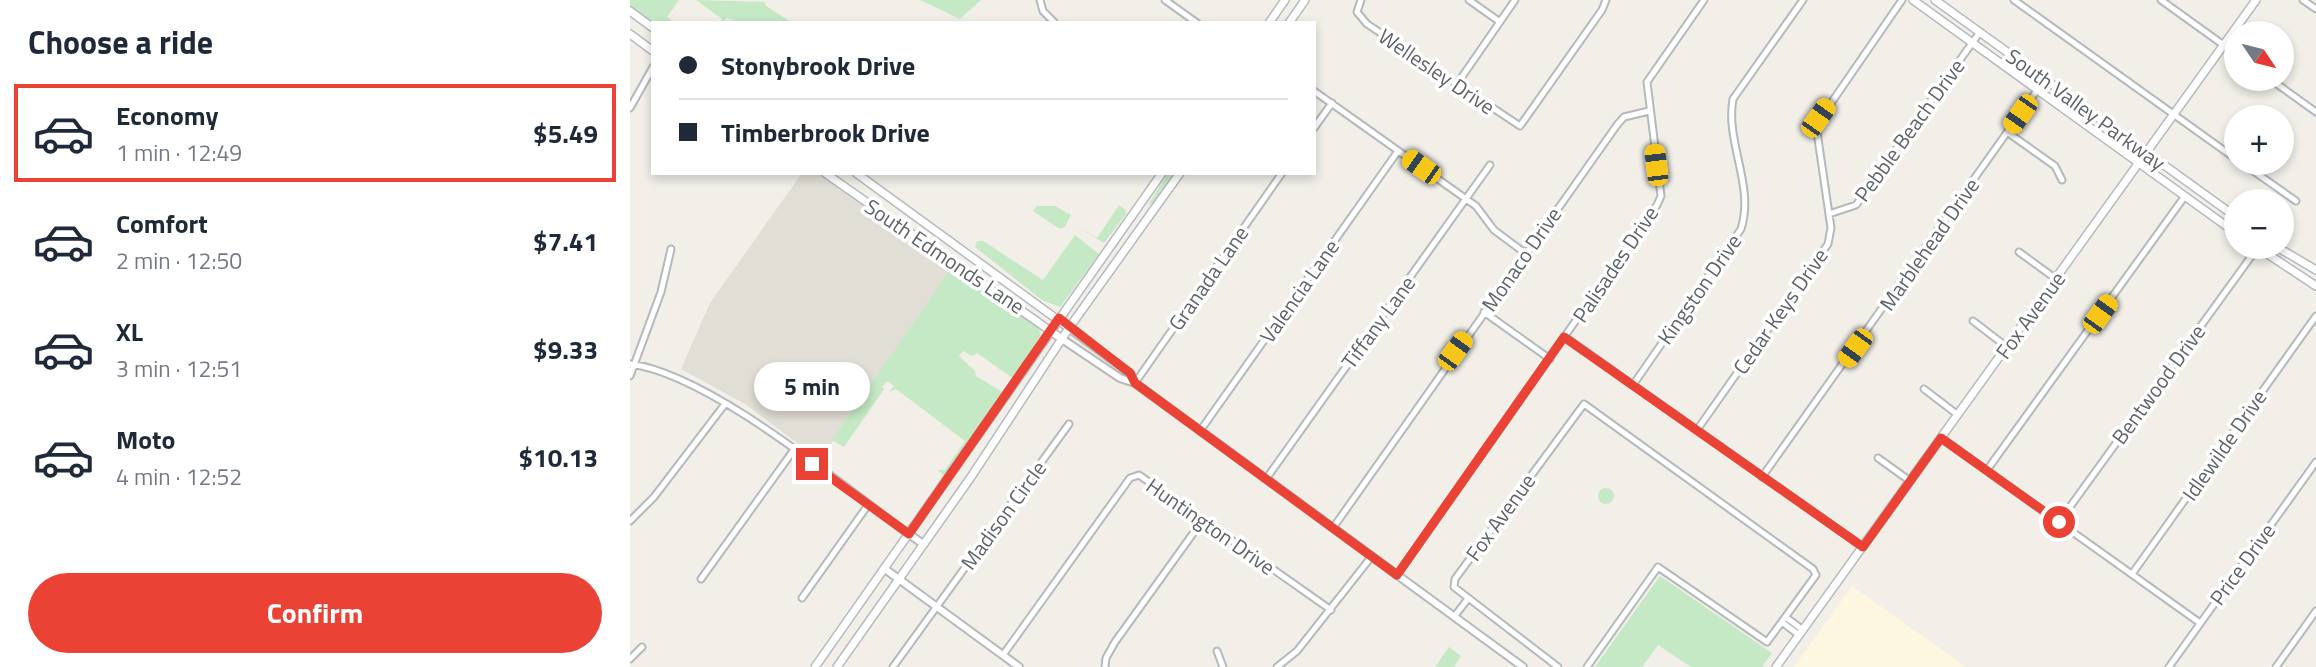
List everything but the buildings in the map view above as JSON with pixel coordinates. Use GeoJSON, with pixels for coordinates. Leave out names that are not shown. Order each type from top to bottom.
{"type":"FeatureCollection","features":[{"type":"Feature","properties":{"kind":"main road"},"geometry":{"type":"LineString","coordinates":[[1270,21],[1285,0]]}},
{"type":"Feature","properties":{"kind":"main road"},"geometry":{"type":"LineString","coordinates":[[1290,21],[1306,0]]}},
{"type":"Feature","properties":{"kind":"main road","name":"South Valley Parkway"},"geometry":{"type":"LineString","coordinates":[[1913,0],[2224,225]]}},
{"type":"Feature","properties":{"kind":"main road","name":"South Valley Parkway"},"geometry":{"type":"LineString","coordinates":[[1935,0],[2224,208]]}},
{"type":"Feature","properties":{"kind":"main road","name":"Fox Avenue"},"geometry":{"type":"LineString","coordinates":[[2242,21],[2256,0]]}},
{"type":"Feature","properties":{"kind":"main road"},"geometry":{"type":"LineString","coordinates":[[630,11],[651,27]]}},
{"type":"Feature","properties":{"kind":"main road"},"geometry":{"type":"LineString","coordinates":[[630,34],[651,50]]}},
{"type":"Feature","properties":{"kind":"main road","name":"Fox Avenue"},"geometry":{"type":"LineString","coordinates":[[1776,667],[2224,46]]}},
{"type":"Feature","properties":{"kind":"main road","name":"South Edmonds Lane"},"geometry":{"type":"LineString","coordinates":[[828,175],[1062,339]]}},
{"type":"Feature","properties":{"kind":"main road","name":"South Edmonds Lane"},"geometry":{"type":"LineString","coordinates":[[859,175],[1059,318],[1069,328]]}},
{"type":"Feature","properties":{"kind":"main road"},"geometry":{"type":"LineString","coordinates":[[815,667],[1161,175]]}},
{"type":"Feature","properties":{"kind":"main road"},"geometry":{"type":"LineString","coordinates":[[837,667],[1069,328],[1179,175]]}},
{"type":"Feature","properties":{"kind":"main road"},"geometry":{"type":"LineString","coordinates":[[873,207],[883,193]]}},
{"type":"Feature","properties":{"kind":"main road"},"geometry":{"type":"LineString","coordinates":[[1137,209],[1149,216]]}},
{"type":"Feature","properties":{"kind":"main road"},"geometry":{"type":"LineString","coordinates":[[953,264],[963,249]]}},
{"type":"Feature","properties":{"kind":"main road"},"geometry":{"type":"LineString","coordinates":[[2294,257],[2316,270]]}},
{"type":"Feature","properties":{"kind":"main road"},"geometry":{"type":"LineString","coordinates":[[2275,259],[2316,286]]}},
{"type":"Feature","properties":{"kind":"street"},"geometry":{"type":"LineString","coordinates":[[1040,0],[1042,11],[1053,21]]}},
{"type":"Feature","properties":{"kind":"street"},"geometry":{"type":"LineString","coordinates":[[1165,0],[1194,21]]}},
{"type":"Feature","properties":{"kind":"street","name":"Wellesley Drive"},"geometry":{"type":"LineString","coordinates":[[1361,0],[1357,12],[1367,24],[1520,127],[1602,10],[1606,0]]}},
{"type":"Feature","properties":{"kind":"street"},"geometry":{"type":"LineString","coordinates":[[1469,0],[1500,22]]}},
{"type":"Feature","properties":{"kind":"street"},"geometry":{"type":"LineString","coordinates":[[1457,84],[1515,0]]}},
{"type":"Feature","properties":{"kind":"street","name":"Palisades Drive"},"geometry":{"type":"LineString","coordinates":[[1397,575],[1648,220],[1661,197],[1647,82],[1704,0]]}},
{"type":"Feature","properties":{"kind":"street","name":"Kingston Drive"},"geometry":{"type":"LineString","coordinates":[[1633,385],[1741,229],[1746,203],[1730,114],[1733,99],[1803,0]]}},
{"type":"Feature","properties":{"kind":"street","name":"Cedar Keys Drive"},"geometry":{"type":"LineString","coordinates":[[1697,430],[1828,244],[1829,214],[1816,132],[1818,118],[1902,0]]}},
{"type":"Feature","properties":{"kind":"street"},"geometry":{"type":"LineString","coordinates":[[2014,0],[2224,150]]}},
{"type":"Feature","properties":{"kind":"street"},"geometry":{"type":"LineString","coordinates":[[2161,0],[2224,44]]}},
{"type":"Feature","properties":{"kind":"street"},"geometry":{"type":"LineString","coordinates":[[2303,0],[2316,9]]}},
{"type":"Feature","properties":{"kind":"street","name":"Pebble Beach Drive"},"geometry":{"type":"LineString","coordinates":[[1829,214],[1856,205],[1980,32]]}},
{"type":"Feature","properties":{"kind":"street"},"geometry":{"type":"LineString","coordinates":[[630,108],[651,71]]}},
{"type":"Feature","properties":{"kind":"street","name":"Marblehead Drive"},"geometry":{"type":"LineString","coordinates":[[1762,477],[2045,79]]}},
{"type":"Feature","properties":{"kind":"street"},"geometry":{"type":"LineString","coordinates":[[2286,91],[2316,113]]}},
{"type":"Feature","properties":{"kind":"street"},"geometry":{"type":"LineString","coordinates":[[1316,92],[1476,206],[1494,230],[1525,253]]}},
{"type":"Feature","properties":{"kind":"street"},"geometry":{"type":"LineString","coordinates":[[1316,125],[1332,103]]}},
{"type":"Feature","properties":{"kind":"street","name":"Monaco Drive"},"geometry":{"type":"LineString","coordinates":[[1332,528],[1624,117],[1649,111]]}},
{"type":"Feature","properties":{"kind":"street"},"geometry":{"type":"LineString","coordinates":[[2007,132],[2055,166],[2062,180]]}},
{"type":"Feature","properties":{"kind":"street","name":"Valencia Lane"},"geometry":{"type":"LineString","coordinates":[[1200,430],[1398,151]]}},
{"type":"Feature","properties":{"kind":"street","name":"Tiffany Lane"},"geometry":{"type":"LineString","coordinates":[[1266,479],[1490,165]]}},
{"type":"Feature","properties":{"kind":"street","name":"Granada Lane"},"geometry":{"type":"LineString","coordinates":[[1135,383],[1281,175]]}},
{"type":"Feature","properties":{"kind":"street"},"geometry":{"type":"LineString","coordinates":[[2259,175],[2296,201]]}},
{"type":"Feature","properties":{"kind":"street"},"geometry":{"type":"LineString","coordinates":[[1987,470],[2185,197]]}},
{"type":"Feature","properties":{"kind":"street"},"geometry":{"type":"LineString","coordinates":[[630,376],[632,364],[661,292],[671,249]]}},
{"type":"Feature","properties":{"kind":"street"},"geometry":{"type":"LineString","coordinates":[[2018,252],[2056,279]]}},
{"type":"Feature","properties":{"kind":"street","name":"Bentwood Drive"},"geometry":{"type":"LineString","coordinates":[[2059,522],[2248,259]]}},
{"type":"Feature","properties":{"kind":"street"},"geometry":{"type":"LineString","coordinates":[[1484,312],[1550,359]]}},
{"type":"Feature","properties":{"kind":"street","name":"Idlewilde Drive"},"geometry":{"type":"LineString","coordinates":[[2132,574],[2316,316]]}},
{"type":"Feature","properties":{"kind":"street"},"geometry":{"type":"LineString","coordinates":[[1973,321],[2007,347]]}},
{"type":"Feature","properties":{"kind":"street","name":"South Edmonds Lane"},"geometry":{"type":"LineString","coordinates":[[1069,328],[1130,373],[1135,383]]}},
{"type":"Feature","properties":{"kind":"street"},"geometry":{"type":"LineString","coordinates":[[1564,337],[1863,547]]}},
{"type":"Feature","properties":{"kind":"street","name":"South Edmonds Lane"},"geometry":{"type":"LineString","coordinates":[[1062,339],[1120,378],[1135,383],[1523,667]]}},
{"type":"Feature","properties":{"kind":"street"},"geometry":{"type":"LineString","coordinates":[[632,364],[670,375],[724,404],[923,544]]}},
{"type":"Feature","properties":{"kind":"street"},"geometry":{"type":"LineString","coordinates":[[1924,389],[1958,415]]}},
{"type":"Feature","properties":{"kind":"street"},"geometry":{"type":"LineString","coordinates":[[630,521],[654,497],[724,404]]}},
{"type":"Feature","properties":{"kind":"street","name":"Fox Avenue"},"geometry":{"type":"LineString","coordinates":[[1467,600],[1454,587],[1455,579],[1584,404],[1813,569],[1815,575],[1767,642],[1658,567],[1587,667]]}},
{"type":"Feature","properties":{"kind":"street","name":"Madison Circle"},"geometry":{"type":"LineString","coordinates":[[893,667],[1069,424]]}},
{"type":"Feature","properties":{"kind":"street"},"geometry":{"type":"LineString","coordinates":[[1941,438],[2200,623]]}},
{"type":"Feature","properties":{"kind":"street"},"geometry":{"type":"LineString","coordinates":[[701,579],[793,451]]}},
{"type":"Feature","properties":{"kind":"street"},"geometry":{"type":"LineString","coordinates":[[1878,457],[1910,481]]}},
{"type":"Feature","properties":{"kind":"street","name":"Price Drive"},"geometry":{"type":"LineString","coordinates":[[2169,667],[2316,462]]}},
{"type":"Feature","properties":{"kind":"street","name":"Huntington Drive"},"geometry":{"type":"LineString","coordinates":[[1003,655],[1130,478],[1139,475],[1331,610]]}},
{"type":"Feature","properties":{"kind":"street"},"geometry":{"type":"LineString","coordinates":[[802,598],[868,505]]}},
{"type":"Feature","properties":{"kind":"street"},"geometry":{"type":"LineString","coordinates":[[1105,667],[1106,658],[1115,642],[1202,521]]}},
{"type":"Feature","properties":{"kind":"street"},"geometry":{"type":"LineString","coordinates":[[1277,667],[1297,651],[1372,556]]}},
{"type":"Feature","properties":{"kind":"street"},"geometry":{"type":"LineString","coordinates":[[885,569],[1019,667]]}},
{"type":"Feature","properties":{"kind":"street"},"geometry":{"type":"LineString","coordinates":[[1454,617],[1467,600],[1558,667]]}},
{"type":"Feature","properties":{"kind":"street"},"geometry":{"type":"LineString","coordinates":[[2276,667],[2316,611]]}},
{"type":"Feature","properties":{"kind":"street"},"geometry":{"type":"LineString","coordinates":[[1785,620],[1801,632]]}},
{"type":"Feature","properties":{"kind":"street"},"geometry":{"type":"LineString","coordinates":[[630,659],[642,647]]}},
{"type":"Feature","properties":{"kind":"street"},"geometry":{"type":"LineString","coordinates":[[1217,651],[1223,667]]}},
{"type":"Feature","properties":{"kind":"shaded area"},"geometry":{"type":"Polygon","coordinates":[[[801,175],[823,175],[954,270],[820,460],[745,404],[681,369],[710,303],[801,175]]]}},
{"type":"Feature","properties":{"kind":"shaded area"},"geometry":{"type":"Polygon","coordinates":[[[1852,586],[1966,667],[1794,667],[1852,586]]]}},
{"type":"Feature","properties":{"kind":"green space"},"geometry":{"type":"Polygon","coordinates":[[[630,0],[679,0],[667,17],[670,21],[651,22],[630,6],[630,0]]]}},
{"type":"Feature","properties":{"kind":"green space"},"geometry":{"type":"Polygon","coordinates":[[[696,0],[764,2],[789,21],[735,21],[726,18],[722,21],[696,0]]]}},
{"type":"Feature","properties":{"kind":"green space"},"geometry":{"type":"Polygon","coordinates":[[[920,0],[981,0],[960,19],[920,0]]]}},
{"type":"Feature","properties":{"kind":"green space"},"geometry":{"type":"Polygon","coordinates":[[[1167,175],[1174,175],[1155,202],[1148,205],[1167,175]]]}},
{"type":"Feature","properties":{"kind":"green space"},"geometry":{"type":"Polygon","coordinates":[[[1119,205],[1126,210],[1126,214],[1104,243],[1074,225],[1097,238],[1119,205]]]}},
{"type":"Feature","properties":{"kind":"green space"},"geometry":{"type":"Polygon","coordinates":[[[1037,206],[1055,206],[1071,215],[1064,228],[1058,228],[1033,211],[1037,206]]]}},
{"type":"Feature","properties":{"kind":"green space"},"geometry":{"type":"Polygon","coordinates":[[[1075,235],[1099,254],[1060,307],[1042,300],[975,247],[977,241],[983,241],[1043,280],[1075,235]]]}},
{"type":"Feature","properties":{"kind":"green space"},"geometry":{"type":"Polygon","coordinates":[[[953,266],[1038,327],[1041,335],[1014,379],[977,353],[972,356],[963,351],[959,356],[975,371],[976,376],[1004,393],[944,476],[938,470],[945,470],[965,441],[896,389],[889,392],[894,386],[887,381],[844,447],[832,440],[953,266]]]}},
{"type":"Feature","properties":{"kind":"green space"},"geometry":{"type":"Polygon","coordinates":[[[1606,488],[1612,490],[1612,502],[1606,504],[1600,502],[1598,496],[1600,490],[1606,488]]]}},
{"type":"Feature","properties":{"kind":"green space"},"geometry":{"type":"Polygon","coordinates":[[[1660,576],[1772,653],[1762,667],[1691,667],[1658,645],[1642,667],[1595,667],[1660,576]]]}},
{"type":"Feature","properties":{"kind":"green space"},"geometry":{"type":"Polygon","coordinates":[[[1449,647],[1461,656],[1454,667],[1435,667],[1449,647]]]}},
{"type":"Feature","properties":{"kind":"route"},"geometry":{"type":"LineString","coordinates":[[812,464],[909,534],[1003,403],[1059,318],[1130,373],[1135,383],[1397,575],[1564,337],[1863,547],[1941,438],[2059,522]]}}]}
